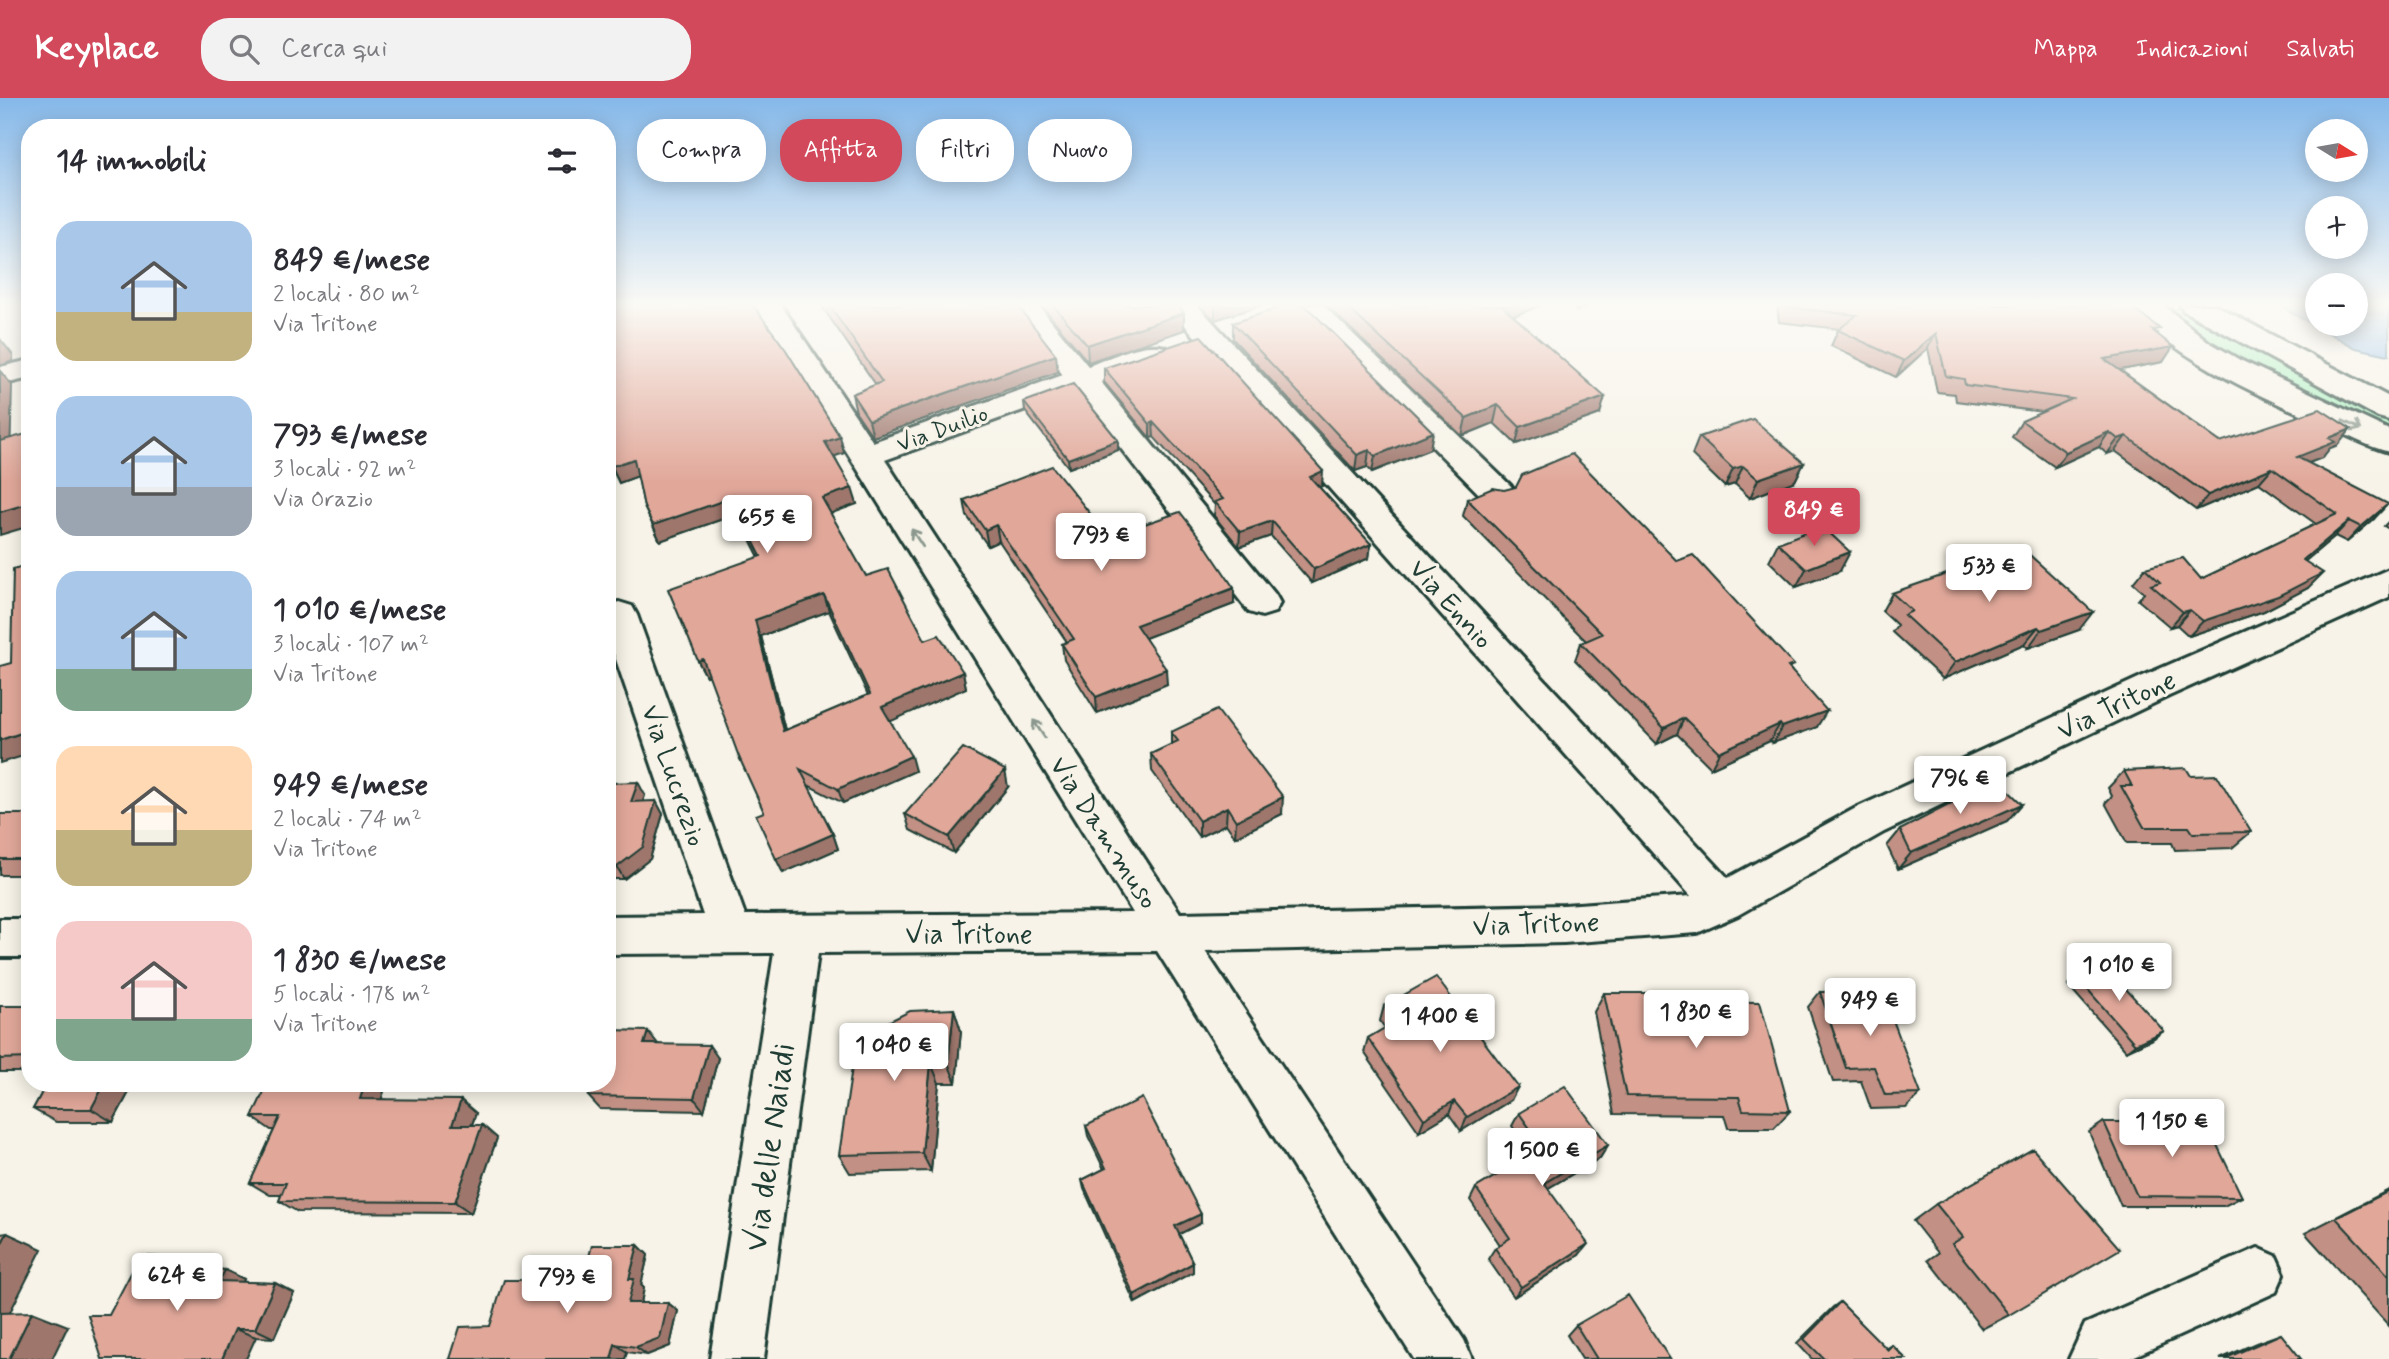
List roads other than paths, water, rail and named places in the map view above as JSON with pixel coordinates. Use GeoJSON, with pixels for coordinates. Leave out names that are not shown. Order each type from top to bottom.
{"type":"FeatureCollection","features":[{"type":"Feature","properties":{"kind":"street","name":"Via Dammuso"},"geometry":{"type":"LineString","coordinates":[[805,364],[1445,1359]]}},
{"type":"Feature","properties":{"kind":"street"},"geometry":{"type":"LineString","coordinates":[[1070,364],[1262,603]]}},
{"type":"Feature","properties":{"kind":"street","name":"Via Duilio"},"geometry":{"type":"LineString","coordinates":[[865,456],[1121,364]]}},
{"type":"Feature","properties":{"kind":"street","name":"Via Ennio"},"geometry":{"type":"LineString","coordinates":[[1253,364],[1723,902]]}},
{"type":"Feature","properties":{"kind":"street"},"geometry":{"type":"LineString","coordinates":[[1367,364],[1499,494]]}},
{"type":"Feature","properties":{"kind":"street"},"geometry":{"type":"LineString","coordinates":[[2226,364],[2389,442]]}},
{"type":"Feature","properties":{"kind":"street"},"geometry":{"type":"LineString","coordinates":[[2303,364],[2389,410]]}},
{"type":"Feature","properties":{"kind":"street"},"geometry":{"type":"LineString","coordinates":[[0,376],[21,371]]}},
{"type":"Feature","properties":{"kind":"street","name":"Via Tritone"},"geometry":{"type":"LineString","coordinates":[[616,935],[1168,931],[1564,924],[1697,914],[1870,820],[2156,685],[2389,582]]}},
{"type":"Feature","properties":{"kind":"street","name":"Via Lucrezio"},"geometry":{"type":"LineString","coordinates":[[619,615],[731,934]]}},
{"type":"Feature","properties":{"kind":"street","name":"Via delle Naiadi"},"geometry":{"type":"LineString","coordinates":[[737,1359],[799,934]]}},
{"type":"Feature","properties":{"kind":"street"},"geometry":{"type":"LineString","coordinates":[[0,938],[21,938]]}},
{"type":"Feature","properties":{"kind":"street"},"geometry":{"type":"LineString","coordinates":[[2096,1359],[2104,1343],[2258,1274]]}}]}
